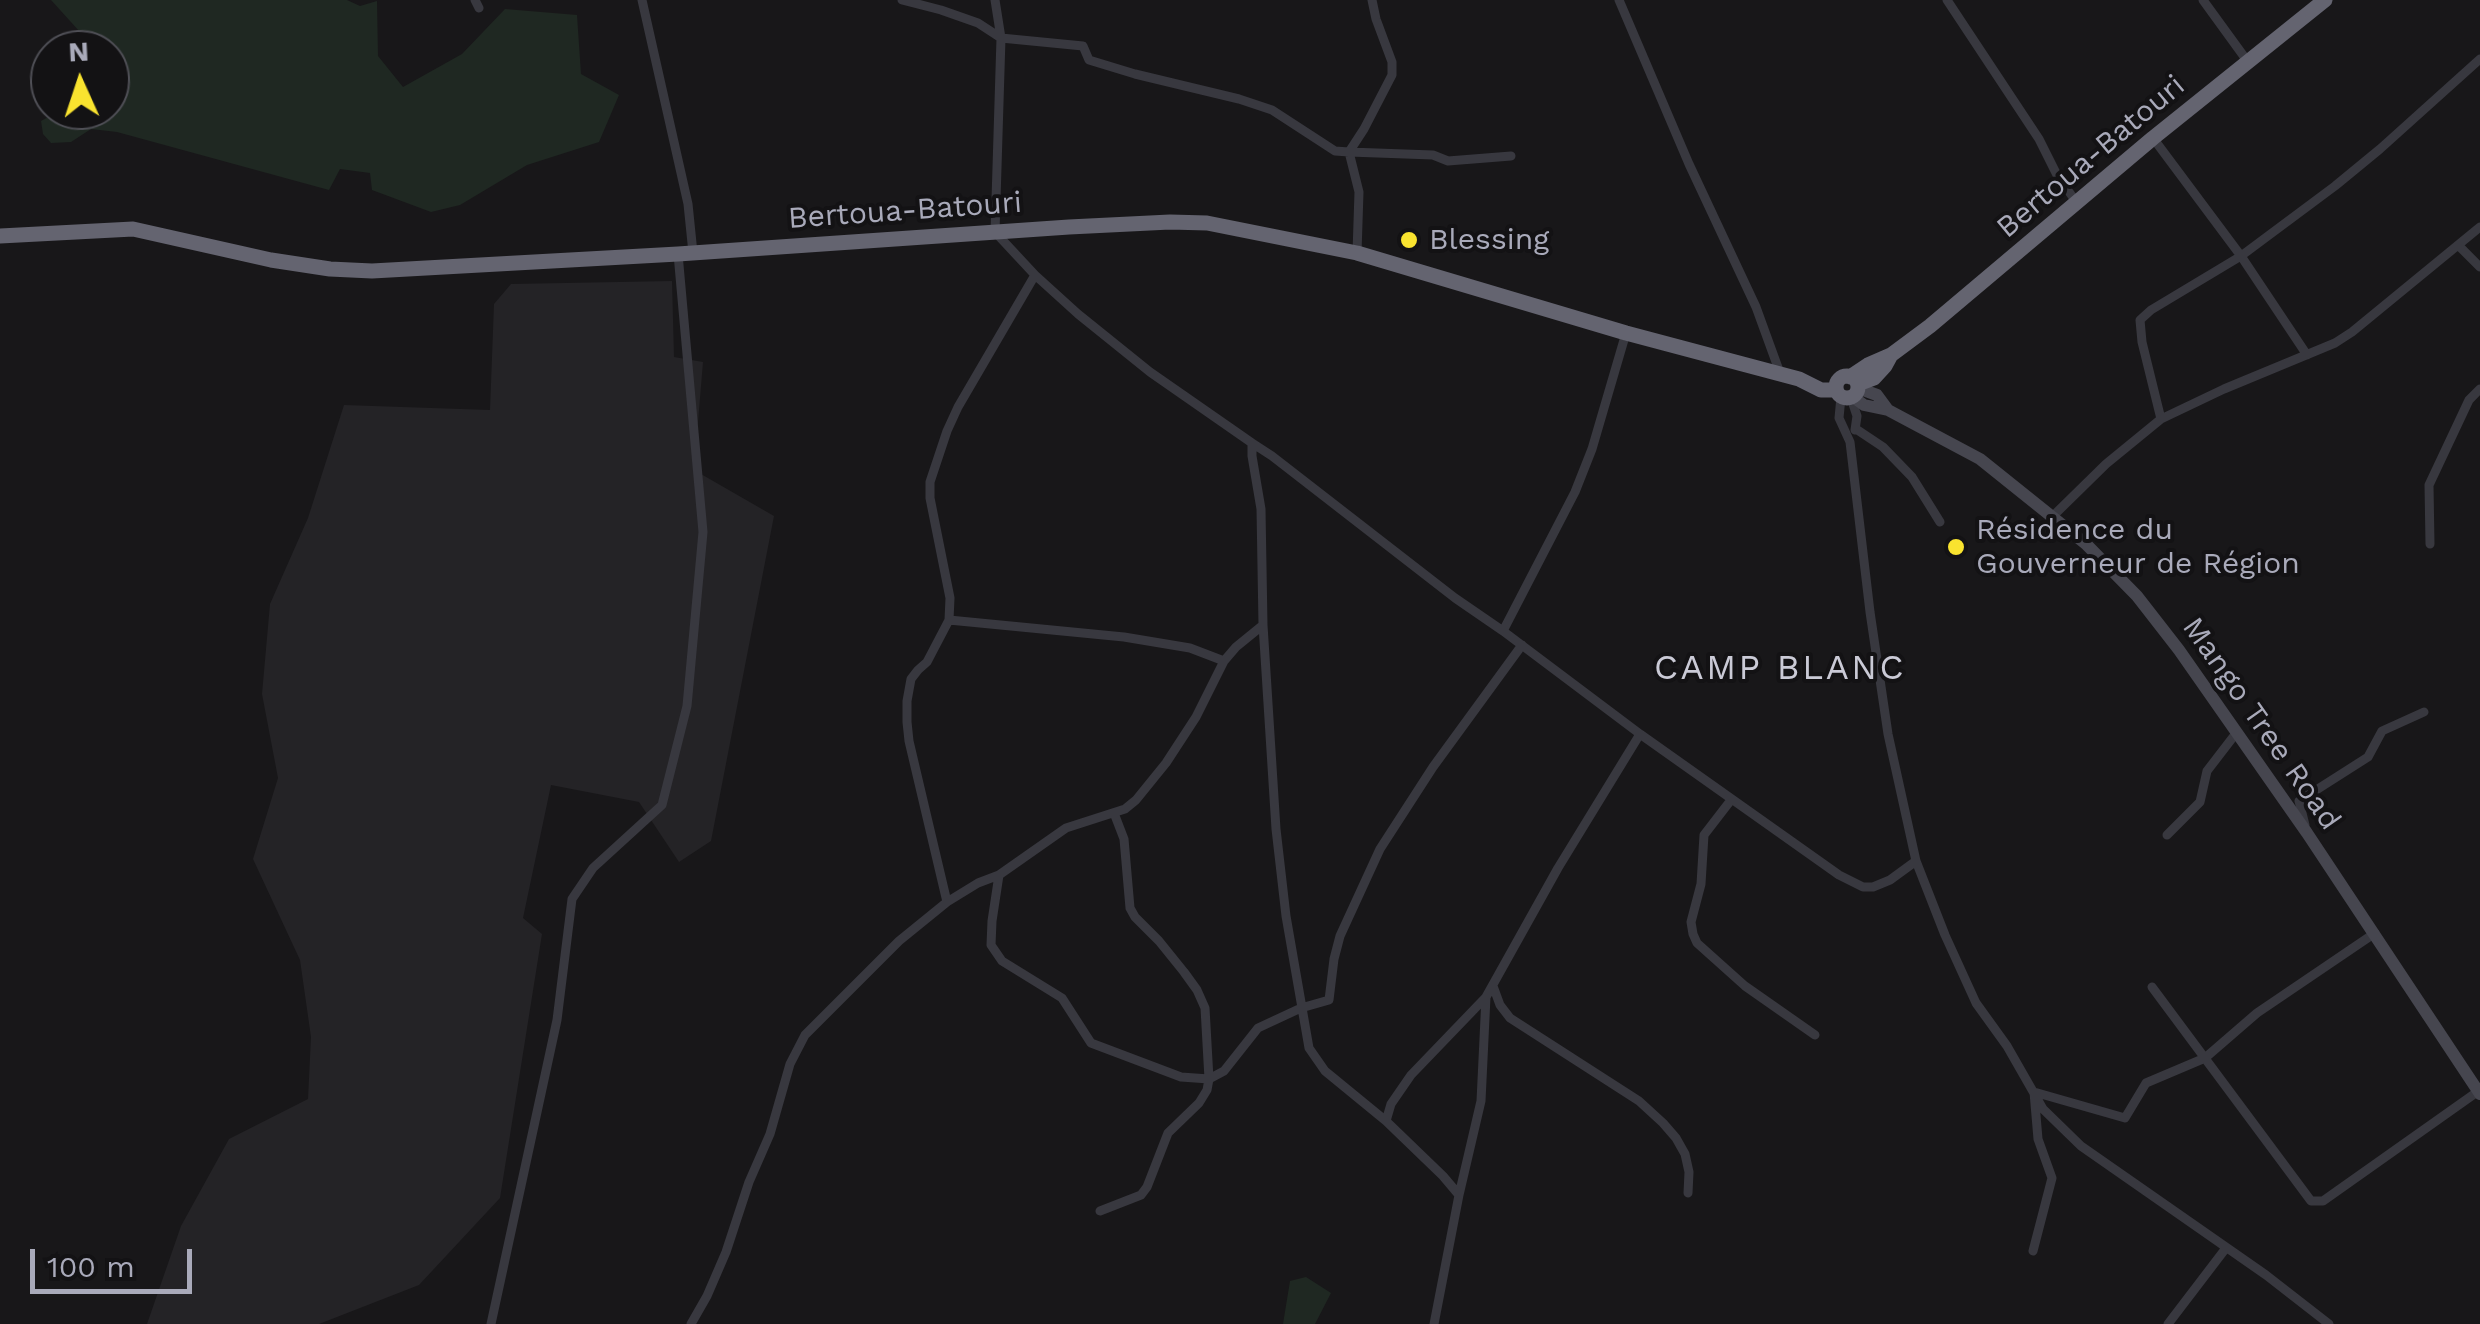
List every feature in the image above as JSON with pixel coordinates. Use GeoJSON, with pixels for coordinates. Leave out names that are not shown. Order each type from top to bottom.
{"type":"FeatureCollection","features":[{"type":"Feature","properties":{"kind":"highway","name":"Bertoua-Batouri"},"geometry":{"type":"LineString","coordinates":[[0,236],[133,229],[271,260],[372,271],[1188,222],[1238,228],[1357,253],[1626,333],[1798,379],[1820,390],[1848,389],[1874,378],[1891,356],[2324,0]]}},
{"type":"Feature","properties":{"kind":"main road","name":"Mango Tree Road"},"geometry":{"type":"LineString","coordinates":[[1848,389],[1864,406],[1888,410],[1980,459],[2086,544],[2137,596],[2308,832],[2479,1092]]}},
{"type":"Feature","properties":{"kind":"street"},"geometry":{"type":"LineString","coordinates":[[492,1324],[558,1020],[572,899],[594,868],[662,805],[687,706],[703,532],[685,254],[688,204],[642,0]]}},
{"type":"Feature","properties":{"kind":"street"},"geometry":{"type":"LineString","coordinates":[[902,0],[978,23],[1002,38],[1083,46],[1090,60],[1272,110],[1335,151],[1433,155],[1448,161],[1512,156]]}},
{"type":"Feature","properties":{"kind":"street"},"geometry":{"type":"LineString","coordinates":[[1357,253],[1358,192],[1348,152],[1392,75],[1392,62],[1372,0]]}},
{"type":"Feature","properties":{"kind":"street"},"geometry":{"type":"LineString","coordinates":[[1636,0],[1620,3],[1756,307],[1781,375]]}},
{"type":"Feature","properties":{"kind":"street"},"geometry":{"type":"LineString","coordinates":[[1947,0],[2077,203]]}},
{"type":"Feature","properties":{"kind":"street"},"geometry":{"type":"LineString","coordinates":[[2202,0],[2248,62]]}},
{"type":"Feature","properties":{"kind":"street"},"geometry":{"type":"LineString","coordinates":[[997,2],[1002,38],[995,232],[1034,275],[1150,372],[1252,443],[1440,587],[1838,876],[1863,887],[1874,887],[1916,861]]}},
{"type":"Feature","properties":{"kind":"street"},"geometry":{"type":"LineString","coordinates":[[2161,419],[2140,320],[2241,256],[2350,174],[2480,59]]}},
{"type":"Feature","properties":{"kind":"street"},"geometry":{"type":"LineString","coordinates":[[2153,138],[2241,256],[2306,355]]}},
{"type":"Feature","properties":{"kind":"street"},"geometry":{"type":"LineString","coordinates":[[2053,516],[2106,464],[2161,419],[2335,343],[2480,227]]}},
{"type":"Feature","properties":{"kind":"street"},"geometry":{"type":"LineString","coordinates":[[2458,245],[2480,267]]}},
{"type":"Feature","properties":{"kind":"street"},"geometry":{"type":"LineString","coordinates":[[947,902],[909,741],[907,701],[912,679],[928,662],[949,620],[950,598],[930,482],[958,406],[1034,275]]}},
{"type":"Feature","properties":{"kind":"street"},"geometry":{"type":"LineString","coordinates":[[1503,631],[1575,492],[1592,449],[1626,333]]}},
{"type":"Feature","properties":{"kind":"street"},"geometry":{"type":"LineString","coordinates":[[1848,389],[1858,416],[1850,442]]}},
{"type":"Feature","properties":{"kind":"street"},"geometry":{"type":"LineString","coordinates":[[1848,389],[1838,418],[1850,442],[1888,734],[1916,861],[1976,1003],[1997,1030],[2043,1108],[2081,1146],[2266,1275],[2328,1324]]}},
{"type":"Feature","properties":{"kind":"street"},"geometry":{"type":"LineString","coordinates":[[2430,544],[2429,485],[2469,400],[2480,389]]}},
{"type":"Feature","properties":{"kind":"street"},"geometry":{"type":"LineString","coordinates":[[1856,429],[1912,476],[1940,522]]}},
{"type":"Feature","properties":{"kind":"street"},"geometry":{"type":"LineString","coordinates":[[1252,443],[1261,509],[1263,625],[1276,830],[1308,1048],[1319,1065],[1386,1121],[1459,1195]]}},
{"type":"Feature","properties":{"kind":"street"},"geometry":{"type":"LineString","coordinates":[[949,620],[1124,637],[1190,648],[1224,661]]}},
{"type":"Feature","properties":{"kind":"street"},"geometry":{"type":"LineString","coordinates":[[691,1324],[726,1252],[770,1134],[790,1064],[806,1035],[899,942],[947,902],[999,875],[1055,834],[1114,814],[1136,800],[1166,764],[1196,717],[1224,661],[1263,625]]}},
{"type":"Feature","properties":{"kind":"street"},"geometry":{"type":"LineString","coordinates":[[999,875],[991,945],[1002,961],[1062,998],[1091,1042],[1181,1077],[1209,1079],[1224,1071],[1258,1028],[1329,1000],[1340,936],[1380,849],[1433,767],[1522,645]]}},
{"type":"Feature","properties":{"kind":"street"},"geometry":{"type":"LineString","coordinates":[[2308,832],[2299,801],[2368,757],[2382,731],[2424,712]]}},
{"type":"Feature","properties":{"kind":"street"},"geometry":{"type":"LineString","coordinates":[[2167,835],[2200,802],[2206,771],[2237,732]]}},
{"type":"Feature","properties":{"kind":"street"},"geometry":{"type":"LineString","coordinates":[[1386,1121],[1391,1104],[1410,1074],[1486,997],[1558,868],[1640,734]]}},
{"type":"Feature","properties":{"kind":"street"},"geometry":{"type":"LineString","coordinates":[[1732,800],[1704,834],[1692,934],[1745,986],[1815,1036]]}},
{"type":"Feature","properties":{"kind":"street"},"geometry":{"type":"LineString","coordinates":[[1100,1211],[1142,1194],[1147,1188],[1168,1133],[1199,1104],[1209,1079],[1205,1008],[1184,972],[1130,908],[1124,839],[1114,814]]}},
{"type":"Feature","properties":{"kind":"street"},"geometry":{"type":"LineString","coordinates":[[2034,1092],[2124,1118],[2146,1083],[2205,1058],[2257,1013],[2375,933]]}},
{"type":"Feature","properties":{"kind":"street"},"geometry":{"type":"LineString","coordinates":[[1493,986],[1510,1018],[1592,1069],[1662,1123],[1684,1154],[1689,1172],[1688,1193]]}},
{"type":"Feature","properties":{"kind":"street"},"geometry":{"type":"LineString","coordinates":[[2152,988],[2311,1201],[2329,1197],[2479,1092]]}},
{"type":"Feature","properties":{"kind":"street"},"geometry":{"type":"LineString","coordinates":[[1434,1324],[1480,1100],[1486,997]]}},
{"type":"Feature","properties":{"kind":"street"},"geometry":{"type":"LineString","coordinates":[[2033,1252],[2052,1178],[2038,1139],[2034,1092]]}},
{"type":"Feature","properties":{"kind":"street"},"geometry":{"type":"LineString","coordinates":[[2168,1324],[2226,1248]]}},
{"type":"Feature","properties":{"kind":"shaded area"},"geometry":{"type":"Polygon","coordinates":[[[51,0],[347,0],[360,6],[377,1],[378,56],[403,87],[462,54],[505,9],[577,15],[581,74],[619,95],[599,142],[527,165],[460,205],[431,212],[372,190],[370,173],[340,169],[329,190],[100,130],[130,130],[130,30],[78,30],[51,0]]]}},
{"type":"Feature","properties":{"kind":"shaded area"},"geometry":{"type":"Polygon","coordinates":[[[42,130],[89,130],[71,142],[51,143],[42,130]]]}},
{"type":"Feature","properties":{"kind":"shaded area"},"geometry":{"type":"Polygon","coordinates":[[[672,281],[674,357],[703,362],[694,470],[774,516],[711,841],[679,862],[639,802],[551,785],[523,918],[542,934],[500,1198],[419,1285],[319,1324],[147,1324],[181,1226],[229,1139],[308,1099],[311,1037],[300,960],[253,859],[278,778],[262,694],[270,604],[308,518],[344,405],[490,410],[494,304],[511,284],[672,281]]]}},
{"type":"Feature","properties":{"kind":"shaded area"},"geometry":{"type":"Polygon","coordinates":[[[1306,1277],[1331,1293],[1315,1324],[1283,1324],[1290,1281],[1306,1277]]]}},
{"type":"Feature","properties":{"kind":"place","name":"Blessing"},"geometry":{"type":"Point","coordinates":[1409,240]}},
{"type":"Feature","properties":{"kind":"place","name":"Résidence du Gouverneur de Région"},"geometry":{"type":"Point","coordinates":[1956,547]}},
{"type":"Feature","properties":{"kind":"district","name":"CAMP BLANC"},"geometry":{"type":"Point","coordinates":[1780,669]}}]}
